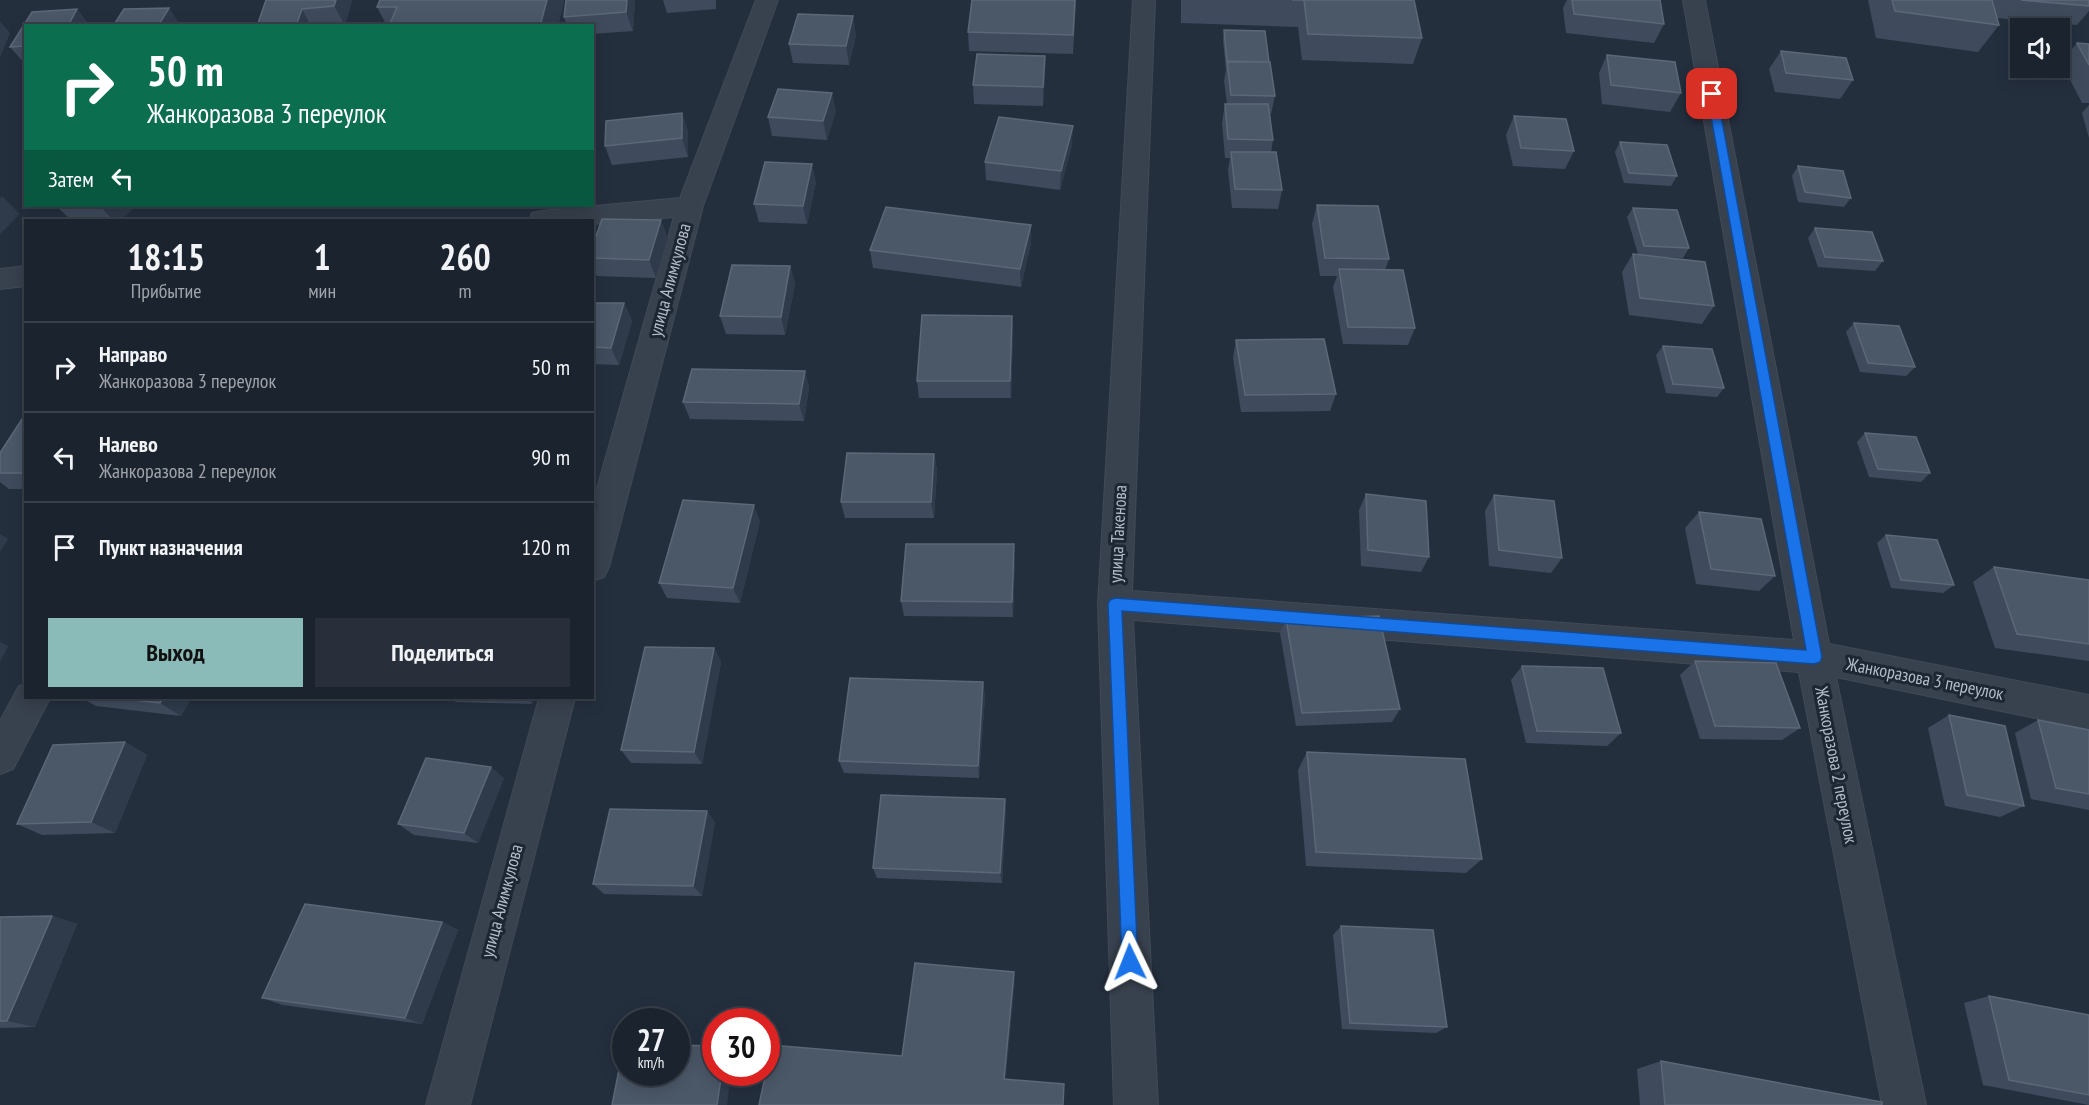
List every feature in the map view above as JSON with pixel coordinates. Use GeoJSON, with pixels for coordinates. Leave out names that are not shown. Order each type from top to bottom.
{"type":"FeatureCollection","features":[{"type":"Feature","properties":{"kind":"street","name":"улица Алимкулова"},"geometry":{"type":"LineString","coordinates":[[594,560],[690,206],[766,0]]}},
{"type":"Feature","properties":{"kind":"street","name":"улица Такенова"},"geometry":{"type":"LineString","coordinates":[[1136,1105],[1115,604],[1144,0]]}},
{"type":"Feature","properties":{"kind":"street","name":"Жанкоразова 2 переулок"},"geometry":{"type":"LineString","coordinates":[[1695,0],[1814,657],[1904,1105]]}},
{"type":"Feature","properties":{"kind":"street"},"geometry":{"type":"LineString","coordinates":[[553,219],[690,206]]}},
{"type":"Feature","properties":{"kind":"street"},"geometry":{"type":"LineString","coordinates":[[0,279],[24,276]]}},
{"type":"Feature","properties":{"kind":"street","name":"Жанкоразова 3 переулок"},"geometry":{"type":"LineString","coordinates":[[1115,604],[1814,657],[2089,712]]}},
{"type":"Feature","properties":{"kind":"street"},"geometry":{"type":"LineString","coordinates":[[0,757],[31,699]]}},
{"type":"Feature","properties":{"kind":"street","name":"улица Алимкулова"},"geometry":{"type":"LineString","coordinates":[[448,1105],[557,699]]}},
{"type":"Feature","properties":{"kind":"building"},"geometry":{"type":"Polygon","coordinates":[[[266,0],[336,0],[334,6],[302,9],[297,23],[258,24],[266,0]]]}},
{"type":"Feature","properties":{"kind":"building"},"geometry":{"type":"Polygon","coordinates":[[[380,0],[547,0],[541,24],[390,24],[397,7],[377,7],[380,0]]]}},
{"type":"Feature","properties":{"kind":"building"},"geometry":{"type":"Polygon","coordinates":[[[566,0],[627,0],[626,12],[564,17],[566,0]]]}},
{"type":"Feature","properties":{"kind":"building"},"geometry":{"type":"Polygon","coordinates":[[[972,0],[1075,0],[1073,35],[968,32],[972,0]]]}},
{"type":"Feature","properties":{"kind":"building"},"geometry":{"type":"Polygon","coordinates":[[[1304,0],[1414,0],[1422,38],[1308,34],[1304,0]]]}},
{"type":"Feature","properties":{"kind":"building"},"geometry":{"type":"Polygon","coordinates":[[[1572,0],[1660,0],[1664,24],[1574,14],[1572,0]]]}},
{"type":"Feature","properties":{"kind":"building"},"geometry":{"type":"Polygon","coordinates":[[[1892,0],[1992,0],[1999,25],[1895,11],[1892,0]]]}},
{"type":"Feature","properties":{"kind":"building"},"geometry":{"type":"Polygon","coordinates":[[[2021,0],[2089,0],[2089,6],[2021,0]]]}},
{"type":"Feature","properties":{"kind":"building"},"geometry":{"type":"Polygon","coordinates":[[[169,8],[159,24],[114,24],[124,9],[169,8]]]}},
{"type":"Feature","properties":{"kind":"building"},"geometry":{"type":"Polygon","coordinates":[[[77,9],[69,24],[24,24],[32,12],[77,9]]]}},
{"type":"Feature","properties":{"kind":"building"},"geometry":{"type":"Polygon","coordinates":[[[798,14],[853,16],[846,46],[789,44],[798,14]]]}},
{"type":"Feature","properties":{"kind":"building"},"geometry":{"type":"Polygon","coordinates":[[[24,25],[24,46],[10,47],[24,25]]]}},
{"type":"Feature","properties":{"kind":"building"},"geometry":{"type":"Polygon","coordinates":[[[1224,30],[1265,31],[1269,62],[1227,61],[1224,30]]]}},
{"type":"Feature","properties":{"kind":"building"},"geometry":{"type":"Polygon","coordinates":[[[2077,43],[2089,44],[2089,65],[2077,43]]]}},
{"type":"Feature","properties":{"kind":"building"},"geometry":{"type":"Polygon","coordinates":[[[1781,51],[1846,58],[1853,80],[1786,73],[1781,51]]]}},
{"type":"Feature","properties":{"kind":"building"},"geometry":{"type":"Polygon","coordinates":[[[977,54],[1045,56],[1043,87],[973,85],[977,54]]]}},
{"type":"Feature","properties":{"kind":"building"},"geometry":{"type":"Polygon","coordinates":[[[1607,55],[1675,62],[1681,93],[1611,85],[1607,55]]]}},
{"type":"Feature","properties":{"kind":"building"},"geometry":{"type":"Polygon","coordinates":[[[1227,62],[1270,62],[1275,96],[1231,95],[1227,62]]]}},
{"type":"Feature","properties":{"kind":"building"},"geometry":{"type":"Polygon","coordinates":[[[778,89],[832,93],[823,121],[768,117],[778,89]]]}},
{"type":"Feature","properties":{"kind":"building"},"geometry":{"type":"Polygon","coordinates":[[[1225,104],[1268,104],[1273,140],[1228,139],[1225,104]]]}},
{"type":"Feature","properties":{"kind":"building"},"geometry":{"type":"Polygon","coordinates":[[[682,113],[682,138],[605,146],[606,121],[682,113]]]}},
{"type":"Feature","properties":{"kind":"building"},"geometry":{"type":"Polygon","coordinates":[[[1514,116],[1566,119],[1574,151],[1521,148],[1514,116]]]}},
{"type":"Feature","properties":{"kind":"building"},"geometry":{"type":"Polygon","coordinates":[[[999,117],[1073,126],[1061,171],[985,162],[999,117]]]}},
{"type":"Feature","properties":{"kind":"building"},"geometry":{"type":"Polygon","coordinates":[[[1620,142],[1667,145],[1677,176],[1629,173],[1620,142]]]}},
{"type":"Feature","properties":{"kind":"building"},"geometry":{"type":"Polygon","coordinates":[[[1231,152],[1276,152],[1282,190],[1235,189],[1231,152]]]}},
{"type":"Feature","properties":{"kind":"building"},"geometry":{"type":"Polygon","coordinates":[[[765,162],[812,164],[803,206],[754,204],[765,162]]]}},
{"type":"Feature","properties":{"kind":"building"},"geometry":{"type":"Polygon","coordinates":[[[1798,166],[1843,171],[1851,198],[1805,192],[1798,166]]]}},
{"type":"Feature","properties":{"kind":"building"},"geometry":{"type":"Polygon","coordinates":[[[1317,205],[1378,206],[1389,259],[1325,258],[1317,205]]]}},
{"type":"Feature","properties":{"kind":"building"},"geometry":{"type":"Polygon","coordinates":[[[886,207],[1031,225],[1020,269],[870,250],[886,207]]]}},
{"type":"Feature","properties":{"kind":"building"},"geometry":{"type":"Polygon","coordinates":[[[1633,208],[1677,210],[1689,248],[1644,246],[1633,208]]]}},
{"type":"Feature","properties":{"kind":"building"},"geometry":{"type":"Polygon","coordinates":[[[602,219],[661,220],[649,260],[594,258],[594,242],[602,219]]]}},
{"type":"Feature","properties":{"kind":"building"},"geometry":{"type":"Polygon","coordinates":[[[1815,228],[1872,232],[1883,261],[1825,257],[1815,228]]]}},
{"type":"Feature","properties":{"kind":"building"},"geometry":{"type":"Polygon","coordinates":[[[1633,254],[1705,262],[1714,306],[1640,298],[1633,254]]]}},
{"type":"Feature","properties":{"kind":"building"},"geometry":{"type":"Polygon","coordinates":[[[732,265],[790,266],[781,317],[720,316],[732,265]]]}},
{"type":"Feature","properties":{"kind":"building"},"geometry":{"type":"Polygon","coordinates":[[[1339,269],[1403,270],[1415,328],[1348,327],[1339,269]]]}},
{"type":"Feature","properties":{"kind":"building"},"geometry":{"type":"Polygon","coordinates":[[[594,303],[624,303],[611,348],[594,347],[594,303]]]}},
{"type":"Feature","properties":{"kind":"building"},"geometry":{"type":"Polygon","coordinates":[[[922,315],[1012,316],[1010,381],[917,381],[922,315]]]}},
{"type":"Feature","properties":{"kind":"building"},"geometry":{"type":"Polygon","coordinates":[[[1854,323],[1899,326],[1915,367],[1868,363],[1854,323]]]}},
{"type":"Feature","properties":{"kind":"building"},"geometry":{"type":"Polygon","coordinates":[[[1324,339],[1336,394],[1245,395],[1236,340],[1324,339]]]}},
{"type":"Feature","properties":{"kind":"building"},"geometry":{"type":"Polygon","coordinates":[[[1663,346],[1712,349],[1724,388],[1673,384],[1663,346]]]}},
{"type":"Feature","properties":{"kind":"building"},"geometry":{"type":"Polygon","coordinates":[[[692,369],[805,371],[799,404],[683,402],[692,369]]]}},
{"type":"Feature","properties":{"kind":"building"},"geometry":{"type":"Polygon","coordinates":[[[24,416],[24,473],[0,473],[0,453],[24,416]]]}},
{"type":"Feature","properties":{"kind":"building"},"geometry":{"type":"Polygon","coordinates":[[[1865,433],[1916,437],[1930,473],[1878,469],[1865,433]]]}},
{"type":"Feature","properties":{"kind":"building"},"geometry":{"type":"Polygon","coordinates":[[[847,453],[934,454],[931,502],[841,502],[847,453]]]}},
{"type":"Feature","properties":{"kind":"building"},"geometry":{"type":"Polygon","coordinates":[[[1366,494],[1426,501],[1429,557],[1368,550],[1366,494]]]}},
{"type":"Feature","properties":{"kind":"building"},"geometry":{"type":"Polygon","coordinates":[[[1494,495],[1554,501],[1562,558],[1499,550],[1494,495]]]}},
{"type":"Feature","properties":{"kind":"building"},"geometry":{"type":"Polygon","coordinates":[[[683,500],[754,505],[733,588],[659,583],[683,500]]]}},
{"type":"Feature","properties":{"kind":"building"},"geometry":{"type":"Polygon","coordinates":[[[1699,512],[1761,519],[1775,576],[1711,569],[1699,512]]]}},
{"type":"Feature","properties":{"kind":"building"},"geometry":{"type":"Polygon","coordinates":[[[1886,535],[1937,540],[1954,585],[1901,580],[1886,535]]]}},
{"type":"Feature","properties":{"kind":"building"},"geometry":{"type":"Polygon","coordinates":[[[906,544],[1014,544],[1012,602],[901,601],[906,544]]]}},
{"type":"Feature","properties":{"kind":"building"},"geometry":{"type":"Polygon","coordinates":[[[1994,567],[2089,580],[2089,644],[2017,634],[1994,567]]]}},
{"type":"Feature","properties":{"kind":"building"},"geometry":{"type":"Polygon","coordinates":[[[1379,616],[1400,709],[1302,713],[1286,619],[1379,616]]]}},
{"type":"Feature","properties":{"kind":"building"},"geometry":{"type":"Polygon","coordinates":[[[645,647],[714,648],[694,752],[621,750],[645,647]]]}},
{"type":"Feature","properties":{"kind":"building"},"geometry":{"type":"Polygon","coordinates":[[[1695,661],[1776,663],[1800,728],[1715,726],[1695,661]]]}},
{"type":"Feature","properties":{"kind":"building"},"geometry":{"type":"Polygon","coordinates":[[[1522,666],[1603,668],[1621,733],[1537,731],[1522,666]]]}},
{"type":"Feature","properties":{"kind":"building"},"geometry":{"type":"Polygon","coordinates":[[[850,678],[983,682],[978,766],[839,761],[850,678]]]}},
{"type":"Feature","properties":{"kind":"building"},"geometry":{"type":"Polygon","coordinates":[[[125,699],[162,699],[160,703],[125,699]]]}},
{"type":"Feature","properties":{"kind":"building"},"geometry":{"type":"Polygon","coordinates":[[[1949,715],[2005,726],[2024,806],[1967,795],[1949,715]]]}},
{"type":"Feature","properties":{"kind":"building"},"geometry":{"type":"Polygon","coordinates":[[[2038,720],[2089,730],[2089,794],[2056,788],[2038,720]]]}},
{"type":"Feature","properties":{"kind":"building"},"geometry":{"type":"Polygon","coordinates":[[[125,742],[91,822],[17,824],[53,745],[125,742]]]}},
{"type":"Feature","properties":{"kind":"building"},"geometry":{"type":"Polygon","coordinates":[[[1307,752],[1465,759],[1482,859],[1316,852],[1307,752]]]}},
{"type":"Feature","properties":{"kind":"building"},"geometry":{"type":"Polygon","coordinates":[[[426,758],[491,767],[464,833],[398,824],[426,758]]]}},
{"type":"Feature","properties":{"kind":"building"},"geometry":{"type":"Polygon","coordinates":[[[881,795],[1005,799],[1000,873],[873,868],[881,795]]]}},
{"type":"Feature","properties":{"kind":"building"},"geometry":{"type":"Polygon","coordinates":[[[610,809],[707,811],[693,886],[593,884],[610,809]]]}},
{"type":"Feature","properties":{"kind":"building"},"geometry":{"type":"Polygon","coordinates":[[[305,904],[442,922],[405,1018],[262,998],[305,904]]]}},
{"type":"Feature","properties":{"kind":"building"},"geometry":{"type":"Polygon","coordinates":[[[52,916],[7,1021],[0,1021],[0,917],[52,916]]]}},
{"type":"Feature","properties":{"kind":"building"},"geometry":{"type":"Polygon","coordinates":[[[1341,926],[1433,930],[1447,1027],[1350,1023],[1341,926]]]}},
{"type":"Feature","properties":{"kind":"building"},"geometry":{"type":"Polygon","coordinates":[[[915,963],[1014,972],[1004,1079],[1064,1084],[1063,1105],[759,1105],[763,1086],[780,1086],[780,1046],[902,1056],[915,963]]]}},
{"type":"Feature","properties":{"kind":"building"},"geometry":{"type":"Polygon","coordinates":[[[1989,996],[2089,1015],[2089,1095],[2009,1080],[1989,996]]]}},
{"type":"Feature","properties":{"kind":"building"},"geometry":{"type":"Polygon","coordinates":[[[690,1045],[702,1046],[702,1086],[720,1086],[717,1105],[612,1105],[616,1086],[690,1086],[690,1045]]]}},
{"type":"Feature","properties":{"kind":"building"},"geometry":{"type":"Polygon","coordinates":[[[1661,1061],[1882,1102],[1882,1105],[1665,1105],[1661,1061]]]}},
{"type":"Feature","properties":{"kind":"route"},"geometry":{"type":"LineString","coordinates":[[1130,962],[1115,604],[1814,657],[1712,94]]}}]}
